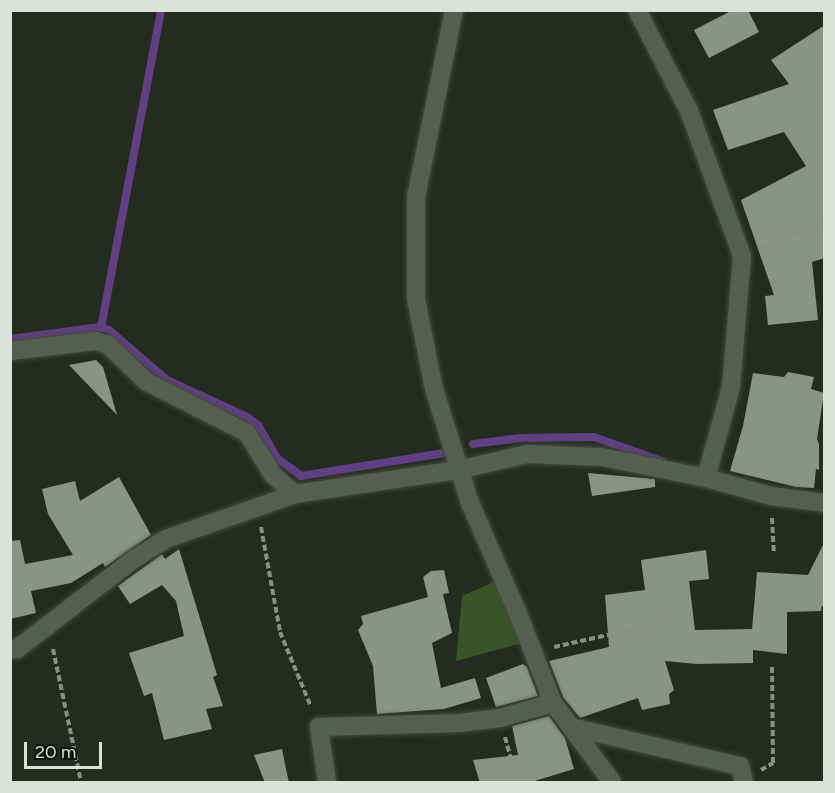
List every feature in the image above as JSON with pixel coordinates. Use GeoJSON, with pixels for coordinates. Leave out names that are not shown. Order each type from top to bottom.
{"type":"FeatureCollection","features":[{"type":"Feature","properties":{"kind":"street"},"geometry":{"type":"LineString","coordinates":[[454,10],[416,196],[416,299],[434,389],[470,503],[532,648],[553,704],[612,783]]}},
{"type":"Feature","properties":{"kind":"street"},"geometry":{"type":"LineString","coordinates":[[637,10],[689,111],[742,256],[731,387],[706,478]]}},
{"type":"Feature","properties":{"kind":"street"},"geometry":{"type":"LineString","coordinates":[[10,351],[96,341],[108,345],[147,382],[247,433],[273,475],[296,494]]}},
{"type":"Feature","properties":{"kind":"street"},"geometry":{"type":"LineString","coordinates":[[10,650],[17,649],[134,559],[166,539],[296,494],[458,470],[526,454],[602,457],[706,478],[771,496],[825,503]]}},
{"type":"Feature","properties":{"kind":"street"},"geometry":{"type":"LineString","coordinates":[[327,783],[319,727],[460,723],[500,718],[553,704]]}},
{"type":"Feature","properties":{"kind":"street"},"geometry":{"type":"LineString","coordinates":[[571,727],[742,774]]}},
{"type":"Feature","properties":{"kind":"path"},"geometry":{"type":"LineString","coordinates":[[742,256],[825,222]]}},
{"type":"Feature","properties":{"kind":"path"},"geometry":{"type":"LineString","coordinates":[[771,496],[774,553]]}},
{"type":"Feature","properties":{"kind":"path"},"geometry":{"type":"LineString","coordinates":[[258,506],[280,632],[319,727]]}},
{"type":"Feature","properties":{"kind":"path"},"geometry":{"type":"LineString","coordinates":[[532,648],[548,648],[665,622]]}},
{"type":"Feature","properties":{"kind":"path"},"geometry":{"type":"LineString","coordinates":[[48,625],[81,783]]}},
{"type":"Feature","properties":{"kind":"path"},"geometry":{"type":"LineString","coordinates":[[742,774],[765,769],[773,763],[772,664]]}},
{"type":"Feature","properties":{"kind":"path"},"geometry":{"type":"LineString","coordinates":[[500,718],[517,783]]}},
{"type":"Feature","properties":{"kind":"green space"},"geometry":{"type":"Polygon","coordinates":[[[496,581],[522,643],[456,661],[462,596],[496,581]]]}},
{"type":"Feature","properties":{"kind":"building"},"geometry":{"type":"Polygon","coordinates":[[[733,10],[748,10],[759,32],[709,58],[694,30],[733,10]]]}},
{"type":"Feature","properties":{"kind":"building"},"geometry":{"type":"Polygon","coordinates":[[[825,25],[825,258],[812,262],[818,320],[768,325],[765,296],[774,295],[741,200],[806,166],[784,132],[728,150],[713,110],[789,84],[771,60],[825,25]]]}},
{"type":"Feature","properties":{"kind":"building"},"geometry":{"type":"Polygon","coordinates":[[[96,360],[103,367],[117,415],[69,365],[96,360]]]}},
{"type":"Feature","properties":{"kind":"building"},"geometry":{"type":"Polygon","coordinates":[[[788,372],[814,377],[811,389],[824,393],[817,439],[819,470],[816,469],[814,488],[796,487],[730,471],[743,426],[753,373],[784,377],[788,372]]]}},
{"type":"Feature","properties":{"kind":"building"},"geometry":{"type":"Polygon","coordinates":[[[588,473],[655,479],[655,487],[592,496],[588,473]]]}},
{"type":"Feature","properties":{"kind":"building"},"geometry":{"type":"Polygon","coordinates":[[[119,477],[151,535],[105,567],[103,563],[71,583],[31,591],[36,613],[10,619],[10,541],[20,540],[25,564],[73,555],[48,514],[42,489],[75,481],[80,501],[119,477]]]}},
{"type":"Feature","properties":{"kind":"building"},"geometry":{"type":"Polygon","coordinates":[[[825,541],[825,606],[822,606],[821,611],[787,612],[787,654],[753,650],[753,663],[696,664],[665,661],[674,690],[669,694],[670,704],[642,710],[638,698],[580,718],[563,697],[549,661],[609,647],[605,595],[645,590],[641,560],[706,550],[709,579],[689,581],[695,630],[752,629],[757,572],[808,575],[825,541]]]}},
{"type":"Feature","properties":{"kind":"building"},"geometry":{"type":"Polygon","coordinates":[[[179,549],[217,675],[213,677],[223,706],[206,709],[212,729],[164,740],[152,693],[144,696],[129,653],[184,636],[176,601],[162,585],[130,604],[118,586],[162,554],[165,559],[179,549]]]}},
{"type":"Feature","properties":{"kind":"building"},"geometry":{"type":"Polygon","coordinates":[[[444,570],[449,593],[443,594],[452,633],[432,643],[441,688],[475,678],[481,698],[444,709],[377,714],[373,666],[358,630],[363,624],[361,616],[428,597],[423,577],[431,571],[444,570]]]}},
{"type":"Feature","properties":{"kind":"building"},"geometry":{"type":"Polygon","coordinates":[[[523,664],[527,667],[538,696],[496,707],[486,678],[523,664]]]}},
{"type":"Feature","properties":{"kind":"building"},"geometry":{"type":"Polygon","coordinates":[[[549,716],[565,738],[574,769],[528,783],[480,783],[473,760],[518,755],[512,726],[549,716]]]}},
{"type":"Feature","properties":{"kind":"building"},"geometry":{"type":"Polygon","coordinates":[[[282,749],[289,783],[265,783],[254,755],[282,749]]]}},
{"type":"Feature","properties":{"kind":"waterway"},"geometry":{"type":"LineString","coordinates":[[101,328],[161,10]]}},
{"type":"Feature","properties":{"kind":"waterway"},"geometry":{"type":"LineString","coordinates":[[10,339],[100,327],[109,330],[167,380],[247,417],[258,425],[278,459],[301,476],[444,453]]}},
{"type":"Feature","properties":{"kind":"waterway"},"geometry":{"type":"LineString","coordinates":[[473,444],[521,438],[594,437],[662,461]]}}]}
